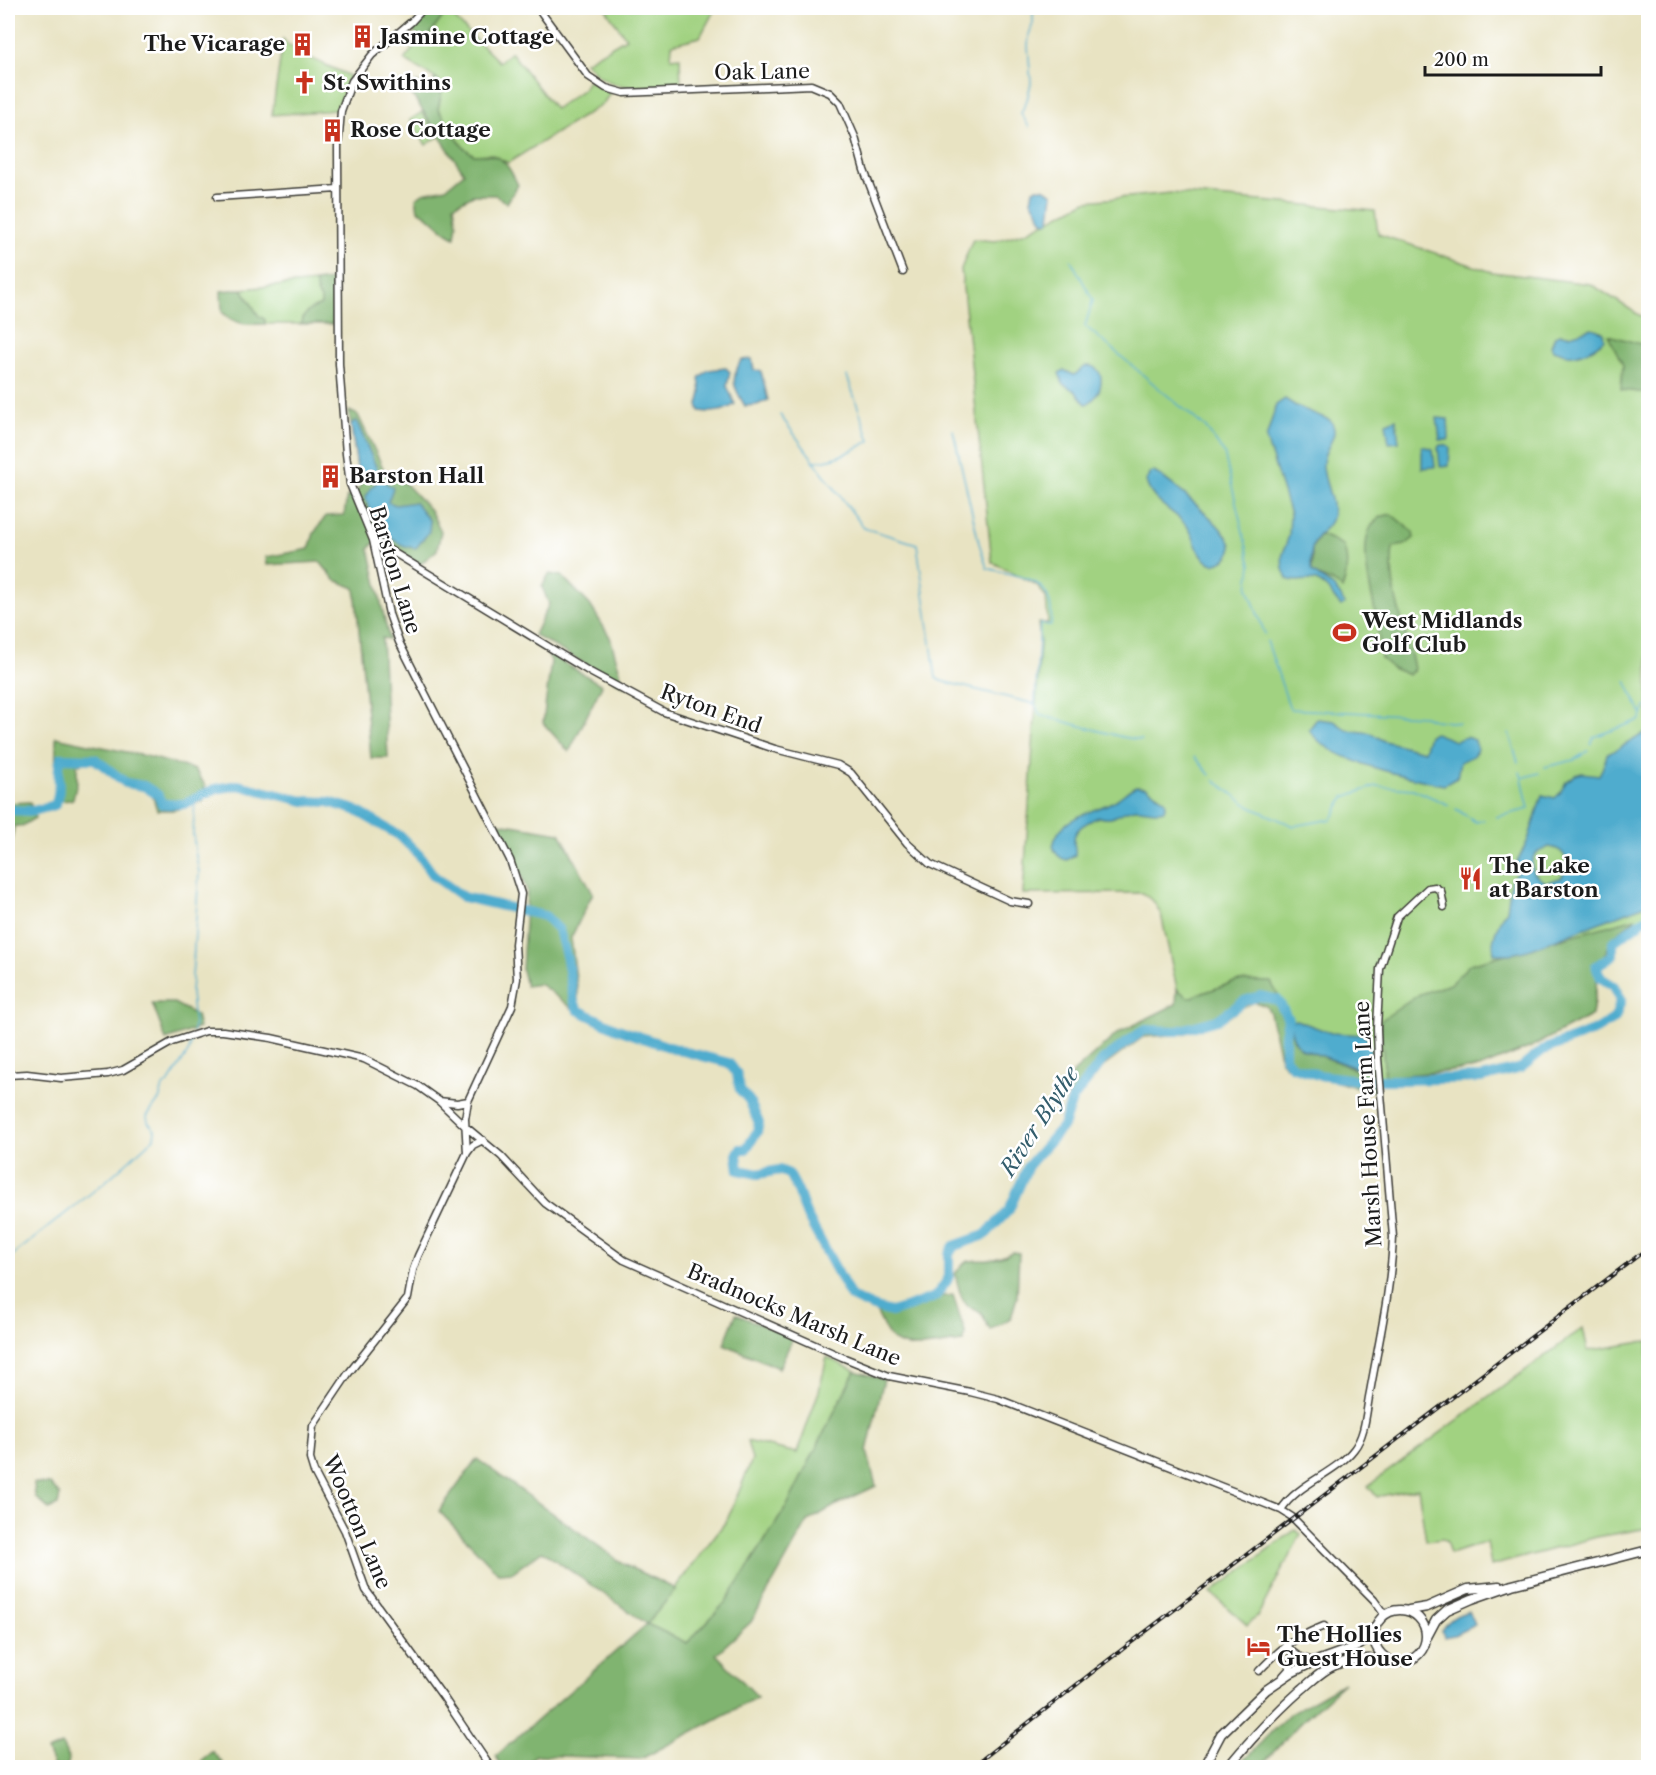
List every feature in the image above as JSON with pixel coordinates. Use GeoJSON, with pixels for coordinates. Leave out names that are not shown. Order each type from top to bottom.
{"type":"FeatureCollection","features":[{"type":"Feature","properties":{"kind":"highway"},"geometry":{"type":"LineString","coordinates":[[1227,1767],[1284,1705],[1334,1665],[1369,1658],[1409,1661],[1417,1656],[1425,1644],[1430,1628],[1447,1610],[1512,1585],[1648,1550]]}},
{"type":"Feature","properties":{"kind":"highway"},"geometry":{"type":"LineString","coordinates":[[1203,1767],[1221,1734],[1266,1690],[1314,1661],[1358,1646],[1364,1642],[1384,1614],[1400,1609],[1427,1608],[1468,1589],[1512,1585]]}},
{"type":"Feature","properties":{"kind":"highway"},"geometry":{"type":"LineString","coordinates":[[1408,1610],[1422,1620],[1427,1637]]}},
{"type":"Feature","properties":{"kind":"highway"},"geometry":{"type":"LineString","coordinates":[[1374,1629],[1376,1648],[1390,1660]]}},
{"type":"Feature","properties":{"kind":"street","name":"Barston Lane"},"geometry":{"type":"LineString","coordinates":[[424,8],[372,55],[352,81],[341,111],[338,189],[339,364],[350,484],[372,540],[389,614],[399,642],[510,860],[521,894],[515,944],[517,980],[512,1006],[468,1101],[466,1127]]}},
{"type":"Feature","properties":{"kind":"street","name":"Oak Lane"},"geometry":{"type":"LineString","coordinates":[[538,8],[588,76],[606,88],[624,93],[811,85],[830,93],[840,103],[855,137],[864,170],[903,272]]}},
{"type":"Feature","properties":{"kind":"street"},"geometry":{"type":"LineString","coordinates":[[217,198],[338,189]]}},
{"type":"Feature","properties":{"kind":"street","name":"Ryton End"},"geometry":{"type":"LineString","coordinates":[[372,540],[590,672],[664,712],[775,749],[838,765],[851,773],[907,843],[930,864],[1010,901],[1029,904]]}},
{"type":"Feature","properties":{"kind":"street","name":"Marsh House Farm Lane"},"geometry":{"type":"LineString","coordinates":[[1281,1510],[1292,1497],[1352,1452],[1362,1433],[1382,1326],[1392,1261],[1393,1237],[1378,1058],[1377,1016],[1380,969],[1392,927],[1397,918],[1428,888],[1435,887],[1441,891],[1444,907]]}},
{"type":"Feature","properties":{"kind":"street"},"geometry":{"type":"LineString","coordinates":[[8,1075],[27,1074],[61,1078],[116,1072],[197,1032],[223,1031],[350,1055],[382,1067],[439,1101],[466,1127]]}},
{"type":"Feature","properties":{"kind":"street"},"geometry":{"type":"LineString","coordinates":[[439,1101],[457,1103],[468,1101]]}},
{"type":"Feature","properties":{"kind":"street","name":"Bradnocks Marsh Lane"},"geometry":{"type":"LineString","coordinates":[[466,1127],[501,1156],[545,1203],[624,1260],[889,1376],[998,1399],[1281,1510],[1292,1517],[1374,1600],[1384,1614]]}},
{"type":"Feature","properties":{"kind":"street","name":"Wootton Lane"},"geometry":{"type":"LineString","coordinates":[[466,1127],[467,1153]]}},
{"type":"Feature","properties":{"kind":"street","name":"Wootton Lane"},"geometry":{"type":"LineString","coordinates":[[483,1140],[473,1145],[467,1153],[418,1256],[408,1298],[348,1374],[313,1426],[310,1459],[314,1472],[345,1531],[366,1590],[491,1767]]}},
{"type":"Feature","properties":{"kind":"street"},"geometry":{"type":"LineString","coordinates":[[1259,1671],[1286,1644],[1324,1626]]}},
{"type":"Feature","properties":{"kind":"street"},"geometry":{"type":"LineString","coordinates":[[1286,1644],[1292,1653],[1300,1658],[1314,1661]]}},
{"type":"Feature","properties":{"kind":"street"},"geometry":{"type":"LineString","coordinates":[[1280,1680],[1291,1667],[1292,1653]]}},
{"type":"Feature","properties":{"kind":"green space"},"geometry":{"type":"Polygon","coordinates":[[[429,8],[444,8],[447,11],[425,41],[410,29],[429,8]]]}},
{"type":"Feature","properties":{"kind":"green space"},"geometry":{"type":"Polygon","coordinates":[[[605,8],[715,9],[700,37],[672,44],[671,58],[680,57],[681,86],[649,87],[628,86],[608,81],[599,76],[585,62],[626,38],[605,8]]]}},
{"type":"Feature","properties":{"kind":"green space"},"geometry":{"type":"Polygon","coordinates":[[[447,11],[499,62],[511,52],[555,109],[583,89],[588,80],[610,93],[603,104],[508,163],[491,154],[474,155],[463,147],[438,109],[443,86],[435,78],[404,60],[421,38],[425,41],[447,11]]]}},
{"type":"Feature","properties":{"kind":"green space"},"geometry":{"type":"Polygon","coordinates":[[[283,39],[289,46],[295,47],[308,57],[350,76],[336,110],[272,115],[283,39]]]}},
{"type":"Feature","properties":{"kind":"green space"},"geometry":{"type":"Polygon","coordinates":[[[435,78],[443,86],[438,109],[463,147],[474,155],[491,155],[502,160],[518,185],[507,203],[495,195],[473,195],[454,205],[457,223],[455,237],[418,210],[416,198],[423,193],[446,188],[464,173],[411,93],[416,82],[430,88],[435,78]]]}},
{"type":"Feature","properties":{"kind":"green space"},"geometry":{"type":"Polygon","coordinates":[[[422,112],[438,137],[426,145],[410,120],[422,112]]]}},
{"type":"Feature","properties":{"kind":"green space","name":"West Midlands Golf Club"},"geometry":{"type":"Polygon","coordinates":[[[1171,193],[1375,211],[1378,234],[1492,272],[1591,284],[1648,319],[1648,917],[1611,939],[1597,980],[1592,1015],[1531,1047],[1479,1068],[1376,1079],[1302,1049],[1291,1021],[1237,981],[1188,998],[1177,989],[1161,914],[1154,902],[1142,893],[1023,894],[1040,643],[1038,623],[1048,623],[1046,597],[1037,585],[992,562],[961,269],[973,239],[995,241],[1026,232],[1086,201],[1171,193]]]}},
{"type":"Feature","properties":{"kind":"green space"},"geometry":{"type":"Polygon","coordinates":[[[332,280],[333,324],[302,324],[308,312],[321,305],[315,282],[332,280]]]}},
{"type":"Feature","properties":{"kind":"green space"},"geometry":{"type":"Polygon","coordinates":[[[315,282],[321,305],[303,317],[302,324],[265,324],[265,320],[258,315],[242,289],[315,282]]]}},
{"type":"Feature","properties":{"kind":"green space"},"geometry":{"type":"Polygon","coordinates":[[[242,289],[258,315],[265,320],[265,324],[242,323],[232,320],[222,312],[221,291],[242,289]]]}},
{"type":"Feature","properties":{"kind":"green space"},"geometry":{"type":"Polygon","coordinates":[[[1608,335],[1648,346],[1648,393],[1621,390],[1623,365],[1608,335]]]}},
{"type":"Feature","properties":{"kind":"green space"},"geometry":{"type":"Polygon","coordinates":[[[349,411],[358,415],[384,470],[407,485],[430,510],[441,531],[437,550],[419,565],[381,537],[369,548],[389,639],[382,638],[388,758],[371,758],[355,588],[335,580],[320,562],[267,565],[266,557],[309,549],[314,533],[326,516],[344,515],[347,496],[349,497],[360,487],[349,411]]]}},
{"type":"Feature","properties":{"kind":"green space"},"geometry":{"type":"Polygon","coordinates":[[[1391,514],[1413,532],[1414,538],[1405,545],[1393,547],[1392,563],[1395,593],[1414,669],[1409,675],[1392,668],[1381,658],[1367,565],[1367,538],[1371,527],[1379,518],[1391,514]]]}},
{"type":"Feature","properties":{"kind":"green space"},"geometry":{"type":"Polygon","coordinates":[[[1320,534],[1343,545],[1347,567],[1342,589],[1312,572],[1312,548],[1320,534]]]}},
{"type":"Feature","properties":{"kind":"green space"},"geometry":{"type":"Polygon","coordinates":[[[549,574],[562,576],[590,605],[610,637],[624,686],[534,635],[549,604],[542,587],[549,574]]]}},
{"type":"Feature","properties":{"kind":"green space"},"geometry":{"type":"Polygon","coordinates":[[[547,653],[602,685],[569,752],[543,723],[551,661],[547,653]]]}},
{"type":"Feature","properties":{"kind":"green space"},"geometry":{"type":"Polygon","coordinates":[[[56,737],[150,757],[195,770],[205,785],[203,801],[174,810],[157,810],[150,787],[137,781],[126,783],[95,759],[77,765],[77,782],[73,799],[64,801],[55,797],[56,737]]]}},
{"type":"Feature","properties":{"kind":"green space"},"geometry":{"type":"Polygon","coordinates":[[[30,802],[35,818],[22,826],[14,826],[12,844],[8,851],[8,803],[30,802]]]}},
{"type":"Feature","properties":{"kind":"green space"},"geometry":{"type":"Polygon","coordinates":[[[499,823],[560,833],[593,893],[571,938],[578,994],[577,1012],[540,984],[526,986],[522,970],[527,890],[499,823]]]}},
{"type":"Feature","properties":{"kind":"green space"},"geometry":{"type":"Polygon","coordinates":[[[1636,918],[1611,939],[1597,980],[1592,1015],[1531,1047],[1479,1068],[1385,1077],[1380,1021],[1420,994],[1450,984],[1470,964],[1636,918]]]}},
{"type":"Feature","properties":{"kind":"green space"},"geometry":{"type":"Polygon","coordinates":[[[1237,981],[1271,982],[1291,1021],[1291,1031],[1302,1049],[1376,1079],[1374,1092],[1288,1068],[1281,1061],[1270,1013],[1266,1006],[1255,1002],[1240,1008],[1229,1017],[1183,1034],[1143,1037],[1103,1067],[1073,1103],[1066,1084],[1072,1074],[1118,1033],[1176,1004],[1177,989],[1189,998],[1237,981]]]}},
{"type":"Feature","properties":{"kind":"green space"},"geometry":{"type":"Polygon","coordinates":[[[152,1003],[174,1003],[196,1015],[199,1028],[166,1040],[152,1003]]]}},
{"type":"Feature","properties":{"kind":"green space"},"geometry":{"type":"Polygon","coordinates":[[[1012,1252],[1019,1253],[1017,1297],[1011,1318],[990,1330],[981,1312],[965,1303],[955,1274],[966,1262],[995,1259],[1012,1252]]]}},
{"type":"Feature","properties":{"kind":"green space"},"geometry":{"type":"Polygon","coordinates":[[[953,1295],[965,1332],[964,1342],[924,1347],[904,1346],[889,1336],[873,1307],[891,1312],[935,1297],[953,1295]]]}},
{"type":"Feature","properties":{"kind":"green space"},"geometry":{"type":"Polygon","coordinates":[[[736,1314],[793,1338],[779,1368],[724,1344],[736,1314]]]}},
{"type":"Feature","properties":{"kind":"green space"},"geometry":{"type":"Polygon","coordinates":[[[1583,1328],[1588,1351],[1648,1341],[1648,1528],[1597,1537],[1491,1566],[1487,1542],[1450,1554],[1446,1541],[1443,1539],[1426,1541],[1418,1488],[1377,1497],[1368,1486],[1583,1328]]]}},
{"type":"Feature","properties":{"kind":"green space"},"geometry":{"type":"Polygon","coordinates":[[[827,1357],[855,1371],[787,1506],[725,1603],[687,1643],[647,1624],[727,1520],[752,1460],[747,1441],[797,1453],[819,1391],[827,1357]]]}},
{"type":"Feature","properties":{"kind":"green space"},"geometry":{"type":"Polygon","coordinates":[[[855,1371],[884,1379],[867,1451],[876,1486],[808,1521],[751,1622],[716,1654],[758,1697],[641,1759],[536,1755],[523,1767],[501,1767],[496,1756],[647,1624],[687,1643],[725,1603],[787,1506],[855,1371]]]}},
{"type":"Feature","properties":{"kind":"green space"},"geometry":{"type":"Polygon","coordinates":[[[477,1459],[625,1565],[676,1589],[647,1624],[542,1551],[513,1572],[498,1573],[439,1511],[477,1459]]]}},
{"type":"Feature","properties":{"kind":"green space"},"geometry":{"type":"Polygon","coordinates":[[[34,1483],[50,1484],[60,1495],[58,1505],[49,1509],[35,1497],[34,1483]]]}},
{"type":"Feature","properties":{"kind":"green space"},"geometry":{"type":"Polygon","coordinates":[[[1295,1530],[1301,1534],[1257,1617],[1247,1625],[1211,1593],[1295,1530]]]}},
{"type":"Feature","properties":{"kind":"green space"},"geometry":{"type":"Polygon","coordinates":[[[1344,1683],[1300,1723],[1260,1767],[1237,1767],[1289,1714],[1344,1683]]]}},
{"type":"Feature","properties":{"kind":"green space"},"geometry":{"type":"Polygon","coordinates":[[[62,1745],[69,1759],[67,1767],[54,1767],[47,1751],[62,1745]]]}},
{"type":"Feature","properties":{"kind":"green space"},"geometry":{"type":"Polygon","coordinates":[[[212,1751],[226,1767],[198,1767],[201,1762],[212,1751]]]}},
{"type":"Feature","properties":{"kind":"water"},"geometry":{"type":"Polygon","coordinates":[[[1043,188],[1053,194],[1050,220],[1047,222],[1043,221],[1031,200],[1033,190],[1043,188]]]}},
{"type":"Feature","properties":{"kind":"water"},"geometry":{"type":"Polygon","coordinates":[[[1592,328],[1603,332],[1604,339],[1582,353],[1567,355],[1553,350],[1551,346],[1555,336],[1559,334],[1570,335],[1592,328]]]}},
{"type":"Feature","properties":{"kind":"water"},"geometry":{"type":"Polygon","coordinates":[[[752,359],[754,370],[761,371],[768,400],[757,405],[745,406],[734,379],[741,360],[752,359]]]}},
{"type":"Feature","properties":{"kind":"water"},"geometry":{"type":"Polygon","coordinates":[[[1086,366],[1098,370],[1101,382],[1097,395],[1086,404],[1075,391],[1063,384],[1059,373],[1064,370],[1074,375],[1086,366]]]}},
{"type":"Feature","properties":{"kind":"water"},"geometry":{"type":"Polygon","coordinates":[[[726,368],[730,372],[727,386],[735,404],[718,411],[700,411],[698,405],[701,393],[699,378],[708,370],[726,368]]]}},
{"type":"Feature","properties":{"kind":"water"},"geometry":{"type":"Polygon","coordinates":[[[1285,399],[1330,420],[1333,426],[1333,436],[1323,463],[1332,504],[1332,518],[1315,540],[1311,563],[1312,572],[1331,585],[1339,594],[1344,604],[1341,606],[1320,583],[1312,580],[1287,579],[1283,569],[1282,557],[1289,535],[1290,514],[1266,439],[1276,405],[1285,399]]]}},
{"type":"Feature","properties":{"kind":"water"},"geometry":{"type":"Polygon","coordinates":[[[1437,418],[1448,419],[1448,440],[1440,440],[1437,418]]]}},
{"type":"Feature","properties":{"kind":"water"},"geometry":{"type":"Polygon","coordinates":[[[1396,419],[1399,442],[1389,443],[1386,423],[1396,419]]]}},
{"type":"Feature","properties":{"kind":"water"},"geometry":{"type":"Polygon","coordinates":[[[356,420],[377,469],[377,476],[367,480],[358,476],[351,425],[356,420]]]}},
{"type":"Feature","properties":{"kind":"water"},"geometry":{"type":"Polygon","coordinates":[[[1440,445],[1450,447],[1449,466],[1440,466],[1438,448],[1440,445]]]}},
{"type":"Feature","properties":{"kind":"water"},"geometry":{"type":"Polygon","coordinates":[[[1422,446],[1433,449],[1435,467],[1422,468],[1422,446]]]}},
{"type":"Feature","properties":{"kind":"water"},"geometry":{"type":"Polygon","coordinates":[[[1154,472],[1185,495],[1221,529],[1231,546],[1226,558],[1213,564],[1203,557],[1187,526],[1158,501],[1149,489],[1146,481],[1150,473],[1154,472]]]}},
{"type":"Feature","properties":{"kind":"water"},"geometry":{"type":"Polygon","coordinates":[[[380,479],[393,488],[388,502],[396,505],[415,502],[430,521],[429,532],[416,548],[406,546],[390,537],[373,515],[365,498],[380,479]]]}},
{"type":"Feature","properties":{"kind":"water"},"geometry":{"type":"Polygon","coordinates":[[[1317,719],[1334,721],[1347,730],[1371,733],[1384,741],[1424,751],[1429,735],[1435,733],[1455,741],[1466,737],[1475,740],[1477,750],[1473,756],[1460,762],[1457,778],[1444,785],[1391,773],[1350,759],[1332,750],[1318,740],[1309,729],[1317,719]]]}},
{"type":"Feature","properties":{"kind":"water"},"geometry":{"type":"Polygon","coordinates":[[[1648,730],[1648,904],[1528,950],[1512,954],[1494,954],[1495,933],[1502,916],[1507,911],[1511,879],[1519,870],[1516,864],[1528,840],[1542,795],[1555,798],[1566,782],[1575,775],[1582,773],[1599,775],[1607,754],[1648,730]],[[1549,847],[1536,853],[1533,857],[1532,866],[1535,874],[1546,882],[1561,878],[1566,868],[1566,858],[1555,848],[1549,847]]]}},
{"type":"Feature","properties":{"kind":"water"},"geometry":{"type":"Polygon","coordinates":[[[1136,786],[1146,787],[1165,800],[1164,810],[1134,809],[1112,818],[1098,817],[1076,832],[1075,855],[1067,860],[1058,855],[1053,846],[1062,828],[1076,817],[1115,800],[1136,786]]]}},
{"type":"Feature","properties":{"kind":"water"},"geometry":{"type":"Polygon","coordinates":[[[1296,1020],[1331,1033],[1365,1035],[1370,1051],[1368,1068],[1359,1069],[1302,1049],[1294,1040],[1292,1033],[1291,1021],[1296,1020]]]}},
{"type":"Feature","properties":{"kind":"water"},"geometry":{"type":"Polygon","coordinates":[[[1469,1611],[1475,1625],[1444,1637],[1442,1631],[1447,1623],[1456,1616],[1469,1611]]]}},
{"type":"Feature","properties":{"kind":"waterway"},"geometry":{"type":"LineString","coordinates":[[1029,127],[1021,113],[1031,83],[1028,46],[1033,23],[1033,8]]}},
{"type":"Feature","properties":{"kind":"waterway"},"geometry":{"type":"LineString","coordinates":[[1071,260],[1093,300],[1085,326],[1206,428],[1224,453],[1251,565],[1248,588],[1265,634]]}},
{"type":"Feature","properties":{"kind":"waterway"},"geometry":{"type":"LineString","coordinates":[[813,461],[836,457],[870,441],[847,376]]}},
{"type":"Feature","properties":{"kind":"waterway"},"geometry":{"type":"LineString","coordinates":[[780,415],[864,528],[917,544],[936,678],[1035,704],[1040,715],[1122,737],[1142,740]]}},
{"type":"Feature","properties":{"kind":"waterway"},"geometry":{"type":"LineString","coordinates":[[953,430],[987,568],[1035,582],[1043,588],[1048,597],[1051,625],[1040,624],[1035,703]]}},
{"type":"Feature","properties":{"kind":"waterway"},"geometry":{"type":"LineString","coordinates":[[1267,641],[1290,709],[1424,716],[1434,720],[1459,723]]}},
{"type":"Feature","properties":{"kind":"waterway"},"geometry":{"type":"LineString","coordinates":[[1626,681],[1641,713]]}},
{"type":"Feature","properties":{"kind":"waterway"},"geometry":{"type":"LineString","coordinates":[[1591,745],[1594,737],[1640,720],[1645,707],[1648,706]]}},
{"type":"Feature","properties":{"kind":"waterway"},"geometry":{"type":"LineString","coordinates":[[1509,733],[1518,762]]}},
{"type":"Feature","properties":{"kind":"waterway"},"geometry":{"type":"LineString","coordinates":[[1545,767],[1574,760],[1588,751]]}},
{"type":"Feature","properties":{"kind":"waterway"},"geometry":{"type":"LineString","coordinates":[[1195,757],[1210,775]]}},
{"type":"Feature","properties":{"kind":"waterway","name":"River Blythe"},"geometry":{"type":"LineString","coordinates":[[8,810],[33,811],[55,805],[61,758],[95,759],[126,783],[144,786],[158,795],[162,804],[184,804],[215,789],[238,785],[304,801],[329,802],[355,810],[400,836],[420,856],[434,876],[463,897],[545,916],[559,930],[567,959],[574,1002],[578,1010],[615,1028],[675,1049],[729,1063],[737,1074],[740,1090],[749,1100],[759,1123],[757,1132],[746,1149],[740,1149],[737,1155],[739,1170],[758,1174],[779,1170],[789,1174],[806,1214],[851,1297],[891,1312],[935,1297],[949,1276],[949,1254],[954,1246],[985,1235],[1009,1210],[1028,1166],[1063,1126],[1072,1100],[1103,1060],[1144,1030],[1177,1031],[1217,1020],[1244,1001],[1260,996],[1278,1000],[1288,1019],[1285,1058],[1292,1066],[1318,1075],[1357,1080],[1481,1078],[1521,1068],[1543,1050],[1596,1030],[1615,1018],[1621,1000],[1614,986],[1601,978],[1596,966],[1613,955],[1613,942],[1648,917]]}},
{"type":"Feature","properties":{"kind":"waterway"},"geometry":{"type":"LineString","coordinates":[[1520,772],[1522,778]]}},
{"type":"Feature","properties":{"kind":"waterway"},"geometry":{"type":"LineString","coordinates":[[1496,817],[1529,809],[1522,778],[1539,773]]}},
{"type":"Feature","properties":{"kind":"waterway"},"geometry":{"type":"LineString","coordinates":[[1214,780],[1250,807],[1294,826],[1332,819],[1344,797],[1376,786],[1413,789],[1449,805]]}},
{"type":"Feature","properties":{"kind":"waterway"},"geometry":{"type":"LineString","coordinates":[[193,1032],[191,993],[199,872],[193,833],[195,799]]}},
{"type":"Feature","properties":{"kind":"waterway"},"geometry":{"type":"LineString","coordinates":[[1456,809],[1476,822],[1484,820]]}},
{"type":"Feature","properties":{"kind":"waterway"},"geometry":{"type":"LineString","coordinates":[[8,1259],[105,1182],[154,1138],[155,1130],[148,1122],[147,1116],[159,1100],[163,1087],[169,1082],[189,1051],[192,1037]]}},
{"type":"Feature","properties":{"kind":"railway"},"geometry":{"type":"LineString","coordinates":[[971,1768],[1094,1671],[1648,1248]]}},
{"type":"Feature","properties":{"kind":"place","name":"Jasmine Cottage"},"geometry":{"type":"Point","coordinates":[362,37]}},
{"type":"Feature","properties":{"kind":"place","name":"The Vicarage"},"geometry":{"type":"Point","coordinates":[303,44]}},
{"type":"Feature","properties":{"kind":"place","name":"St. Swithins"},"geometry":{"type":"Point","coordinates":[305,83]}},
{"type":"Feature","properties":{"kind":"place","name":"Rose Cottage"},"geometry":{"type":"Point","coordinates":[332,130]}},
{"type":"Feature","properties":{"kind":"place","name":"Barston Hall"},"geometry":{"type":"Point","coordinates":[331,476]}},
{"type":"Feature","properties":{"kind":"place","name":"West Midlands Golf Club"},"geometry":{"type":"Point","coordinates":[1344,633]}},
{"type":"Feature","properties":{"kind":"place","name":"The Lake at Barston"},"geometry":{"type":"Point","coordinates":[1471,878]}},
{"type":"Feature","properties":{"kind":"place","name":"The Hollies Guest House"},"geometry":{"type":"Point","coordinates":[1259,1647]}}]}
